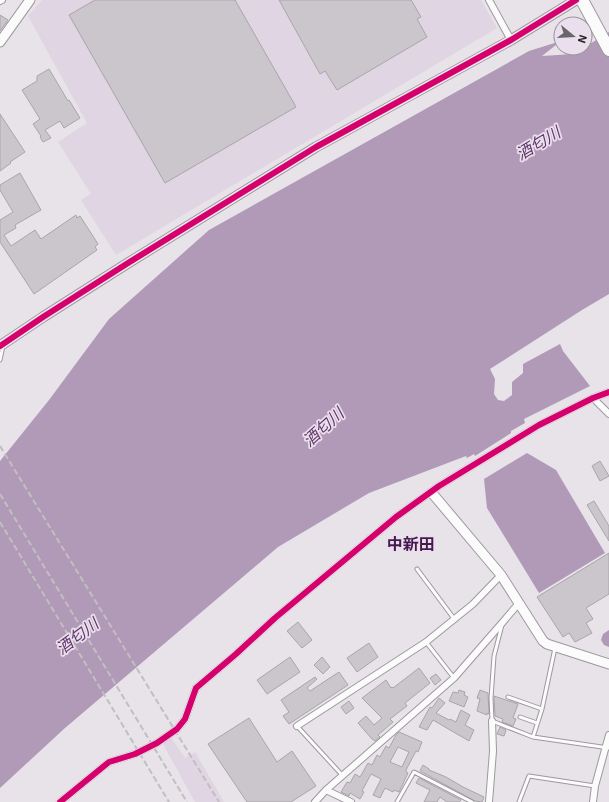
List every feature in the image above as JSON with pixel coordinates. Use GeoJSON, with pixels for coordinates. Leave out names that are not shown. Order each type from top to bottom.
{"type":"FeatureCollection","features":[{"type":"Feature","properties":{"kind":"highway"},"geometry":{"type":"LineString","coordinates":[[582,0],[609,50]]}},
{"type":"Feature","properties":{"kind":"street"},"geometry":{"type":"LineString","coordinates":[[0,42],[30,0]]}},
{"type":"Feature","properties":{"kind":"street"},"geometry":{"type":"LineString","coordinates":[[489,0],[511,40]]}},
{"type":"Feature","properties":{"kind":"street"},"geometry":{"type":"LineString","coordinates":[[2,345],[128,263],[316,147],[511,40],[576,0]]}},
{"type":"Feature","properties":{"kind":"street"},"geometry":{"type":"LineString","coordinates":[[60,802],[109,762],[135,754],[156,743],[177,729],[185,719],[196,688],[275,618],[396,517],[432,493],[439,486],[539,425],[593,398],[609,392]]}},
{"type":"Feature","properties":{"kind":"street"},"geometry":{"type":"LineString","coordinates":[[593,398],[609,414]]}},
{"type":"Feature","properties":{"kind":"street"},"geometry":{"type":"LineString","coordinates":[[432,493],[501,576],[543,641],[555,647],[609,664]]}},
{"type":"Feature","properties":{"kind":"street"},"geometry":{"type":"LineString","coordinates":[[298,726],[426,642],[455,620],[501,576]]}},
{"type":"Feature","properties":{"kind":"street"},"geometry":{"type":"LineString","coordinates":[[315,802],[326,790],[454,678],[519,603]]}},
{"type":"Feature","properties":{"kind":"street"},"geometry":{"type":"LineString","coordinates":[[489,802],[493,751],[492,721]]}},
{"type":"Feature","properties":{"kind":"street"},"geometry":{"type":"LineString","coordinates":[[593,802],[595,786],[607,748],[609,735]]}},
{"type":"Feature","properties":{"kind":"street"},"geometry":{"type":"LineString","coordinates":[[326,790],[351,802]]}},
{"type":"Feature","properties":{"kind":"lane"},"geometry":{"type":"LineString","coordinates":[[0,360],[2,345]]}},
{"type":"Feature","properties":{"kind":"lane"},"geometry":{"type":"LineString","coordinates":[[417,569],[455,620]]}},
{"type":"Feature","properties":{"kind":"lane"},"geometry":{"type":"LineString","coordinates":[[502,623],[494,656],[491,698],[492,721],[533,737],[607,748]]}},
{"type":"Feature","properties":{"kind":"lane"},"geometry":{"type":"LineString","coordinates":[[426,642],[454,678]]}},
{"type":"Feature","properties":{"kind":"lane"},"geometry":{"type":"LineString","coordinates":[[533,737],[542,709],[555,647]]}},
{"type":"Feature","properties":{"kind":"lane"},"geometry":{"type":"LineString","coordinates":[[508,697],[542,709]]}},
{"type":"Feature","properties":{"kind":"lane"},"geometry":{"type":"LineString","coordinates":[[520,717],[537,723]]}},
{"type":"Feature","properties":{"kind":"lane"},"geometry":{"type":"LineString","coordinates":[[298,726],[342,776]]}},
{"type":"Feature","properties":{"kind":"lane"},"geometry":{"type":"LineString","coordinates":[[397,802],[414,772],[472,802]]}},
{"type":"Feature","properties":{"kind":"lane"},"geometry":{"type":"LineString","coordinates":[[519,802],[529,776],[595,786]]}},
{"type":"Feature","properties":{"kind":"shaded area"},"geometry":{"type":"Polygon","coordinates":[[[42,0],[481,0],[497,28],[116,255],[81,200],[91,194],[58,142],[87,123],[28,16],[42,0]]]}},
{"type":"Feature","properties":{"kind":"shaded area"},"geometry":{"type":"Polygon","coordinates":[[[170,736],[185,758],[195,752],[224,802],[195,802],[163,744],[164,740],[170,736]]]}},
{"type":"Feature","properties":{"kind":"water","name":"酒匂川"},"geometry":{"type":"Polygon","coordinates":[[[609,32],[609,294],[490,369],[495,379],[494,394],[498,400],[504,401],[512,395],[512,382],[523,373],[523,364],[560,344],[563,351],[590,386],[524,419],[525,423],[475,456],[474,454],[467,458],[466,456],[369,493],[278,547],[65,728],[0,788],[0,461],[49,400],[109,319],[209,230],[529,51],[553,44],[553,47],[542,56],[593,56],[593,42],[609,32]]]}},
{"type":"Feature","properties":{"kind":"water"},"geometry":{"type":"Polygon","coordinates":[[[527,453],[556,470],[605,553],[539,593],[487,508],[484,479],[527,453]]]}},
{"type":"Feature","properties":{"kind":"water"},"geometry":{"type":"Polygon","coordinates":[[[609,630],[609,647],[604,645],[601,640],[603,634],[609,630]]]}},
{"type":"Feature","properties":{"kind":"building"},"geometry":{"type":"Polygon","coordinates":[[[95,0],[235,0],[296,107],[165,183],[69,15],[95,0]]]}},
{"type":"Feature","properties":{"kind":"building"},"geometry":{"type":"Polygon","coordinates":[[[279,0],[411,0],[421,17],[417,19],[427,37],[337,90],[325,71],[320,74],[279,0]]]}},
{"type":"Feature","properties":{"kind":"building"},"geometry":{"type":"Polygon","coordinates":[[[0,15],[8,20],[0,31],[0,15]]]}},
{"type":"Feature","properties":{"kind":"building"},"geometry":{"type":"Polygon","coordinates":[[[49,69],[80,118],[64,128],[60,121],[45,130],[51,138],[43,142],[33,124],[40,119],[22,90],[37,81],[37,76],[49,69]]]}},
{"type":"Feature","properties":{"kind":"building"},"geometry":{"type":"Polygon","coordinates":[[[0,114],[25,152],[0,171],[0,114]]]}},
{"type":"Feature","properties":{"kind":"building"},"geometry":{"type":"Polygon","coordinates":[[[20,173],[41,210],[15,225],[16,228],[4,235],[11,246],[35,230],[41,239],[76,215],[77,218],[80,216],[98,244],[95,247],[97,250],[34,294],[0,242],[0,220],[13,212],[0,190],[0,185],[20,173]]]}},
{"type":"Feature","properties":{"kind":"building"},"geometry":{"type":"Polygon","coordinates":[[[600,461],[609,476],[600,481],[592,466],[600,461]]]}},
{"type":"Feature","properties":{"kind":"building"},"geometry":{"type":"Polygon","coordinates":[[[594,501],[609,526],[609,541],[587,505],[594,501]]]}},
{"type":"Feature","properties":{"kind":"building"},"geometry":{"type":"Polygon","coordinates":[[[609,553],[609,594],[586,608],[593,619],[586,623],[592,633],[575,642],[569,633],[563,637],[537,597],[609,553]]]}},
{"type":"Feature","properties":{"kind":"building"},"geometry":{"type":"Polygon","coordinates":[[[298,622],[312,640],[302,648],[287,631],[298,622]]]}},
{"type":"Feature","properties":{"kind":"building"},"geometry":{"type":"Polygon","coordinates":[[[369,643],[378,657],[357,672],[347,658],[369,643]]]}},
{"type":"Feature","properties":{"kind":"building"},"geometry":{"type":"Polygon","coordinates":[[[290,657],[300,672],[267,694],[257,680],[290,657]]]}},
{"type":"Feature","properties":{"kind":"building"},"geometry":{"type":"Polygon","coordinates":[[[322,657],[330,667],[323,674],[314,665],[322,657]]]}},
{"type":"Feature","properties":{"kind":"building"},"geometry":{"type":"Polygon","coordinates":[[[419,668],[430,683],[405,703],[407,706],[390,719],[393,722],[378,735],[380,737],[375,741],[358,723],[366,716],[374,725],[382,718],[362,698],[386,680],[391,688],[393,688],[419,668]]]}},
{"type":"Feature","properties":{"kind":"building"},"geometry":{"type":"Polygon","coordinates":[[[339,672],[348,685],[289,724],[283,716],[289,712],[281,700],[315,677],[317,679],[307,688],[310,691],[339,672]]]}},
{"type":"Feature","properties":{"kind":"building"},"geometry":{"type":"Polygon","coordinates":[[[436,674],[441,680],[435,685],[430,678],[436,674]]]}},
{"type":"Feature","properties":{"kind":"building"},"geometry":{"type":"Polygon","coordinates":[[[459,690],[465,692],[464,695],[468,697],[464,707],[449,701],[453,692],[458,693],[459,690]]]}},
{"type":"Feature","properties":{"kind":"building"},"geometry":{"type":"Polygon","coordinates":[[[480,690],[488,693],[489,714],[487,713],[487,715],[477,711],[480,699],[477,698],[480,690]]]}},
{"type":"Feature","properties":{"kind":"building"},"geometry":{"type":"Polygon","coordinates":[[[494,696],[518,704],[513,718],[516,719],[513,726],[502,722],[503,719],[495,716],[494,696]]]}},
{"type":"Feature","properties":{"kind":"building"},"geometry":{"type":"Polygon","coordinates":[[[439,698],[445,703],[436,713],[456,722],[461,710],[470,715],[465,725],[474,730],[469,741],[433,720],[427,730],[419,727],[430,707],[432,708],[439,698]]]}},
{"type":"Feature","properties":{"kind":"building"},"geometry":{"type":"Polygon","coordinates":[[[349,701],[354,708],[346,714],[341,707],[349,701]]]}},
{"type":"Feature","properties":{"kind":"building"},"geometry":{"type":"Polygon","coordinates":[[[249,718],[277,762],[292,751],[316,786],[291,802],[247,802],[208,744],[249,718]]]}},
{"type":"Feature","properties":{"kind":"building"},"geometry":{"type":"Polygon","coordinates":[[[500,727],[506,730],[504,736],[497,734],[500,727]]]}},
{"type":"Feature","properties":{"kind":"building"},"geometry":{"type":"Polygon","coordinates":[[[399,732],[422,742],[418,752],[416,751],[406,770],[408,773],[399,792],[394,790],[393,792],[385,788],[380,798],[373,795],[381,779],[371,774],[362,791],[364,792],[360,799],[350,793],[349,796],[341,792],[347,782],[350,783],[355,774],[360,777],[368,763],[372,765],[377,755],[380,757],[386,746],[389,748],[399,732]],[[398,747],[390,762],[402,767],[409,752],[398,747]]]}},
{"type":"Feature","properties":{"kind":"building"},"geometry":{"type":"Polygon","coordinates":[[[423,765],[429,770],[446,777],[484,797],[482,802],[475,801],[420,771],[423,765]]]}},
{"type":"Feature","properties":{"kind":"building"},"geometry":{"type":"Polygon","coordinates":[[[419,778],[461,800],[459,802],[447,802],[440,797],[437,802],[424,802],[430,790],[416,783],[419,778]]]}},
{"type":"Feature","properties":{"kind":"railway"},"geometry":{"type":"LineString","coordinates":[[0,446],[219,802]]}},
{"type":"Feature","properties":{"kind":"railway"},"geometry":{"type":"LineString","coordinates":[[0,494],[187,802]]}},
{"type":"Feature","properties":{"kind":"railway"},"geometry":{"type":"LineString","coordinates":[[0,522],[169,802]]}},
{"type":"Feature","properties":{"kind":"cycle path"},"geometry":{"type":"LineString","coordinates":[[0,346],[128,263],[316,147],[511,40],[576,0]]}},
{"type":"Feature","properties":{"kind":"cycle path"},"geometry":{"type":"LineString","coordinates":[[60,802],[109,762],[135,754],[157,743],[177,729],[185,719],[196,688],[275,618],[396,517],[439,486],[539,425],[593,398],[609,392]]}},
{"type":"Feature","properties":{"kind":"district","name":"中新田"},"geometry":{"type":"Point","coordinates":[411,544]}}]}
